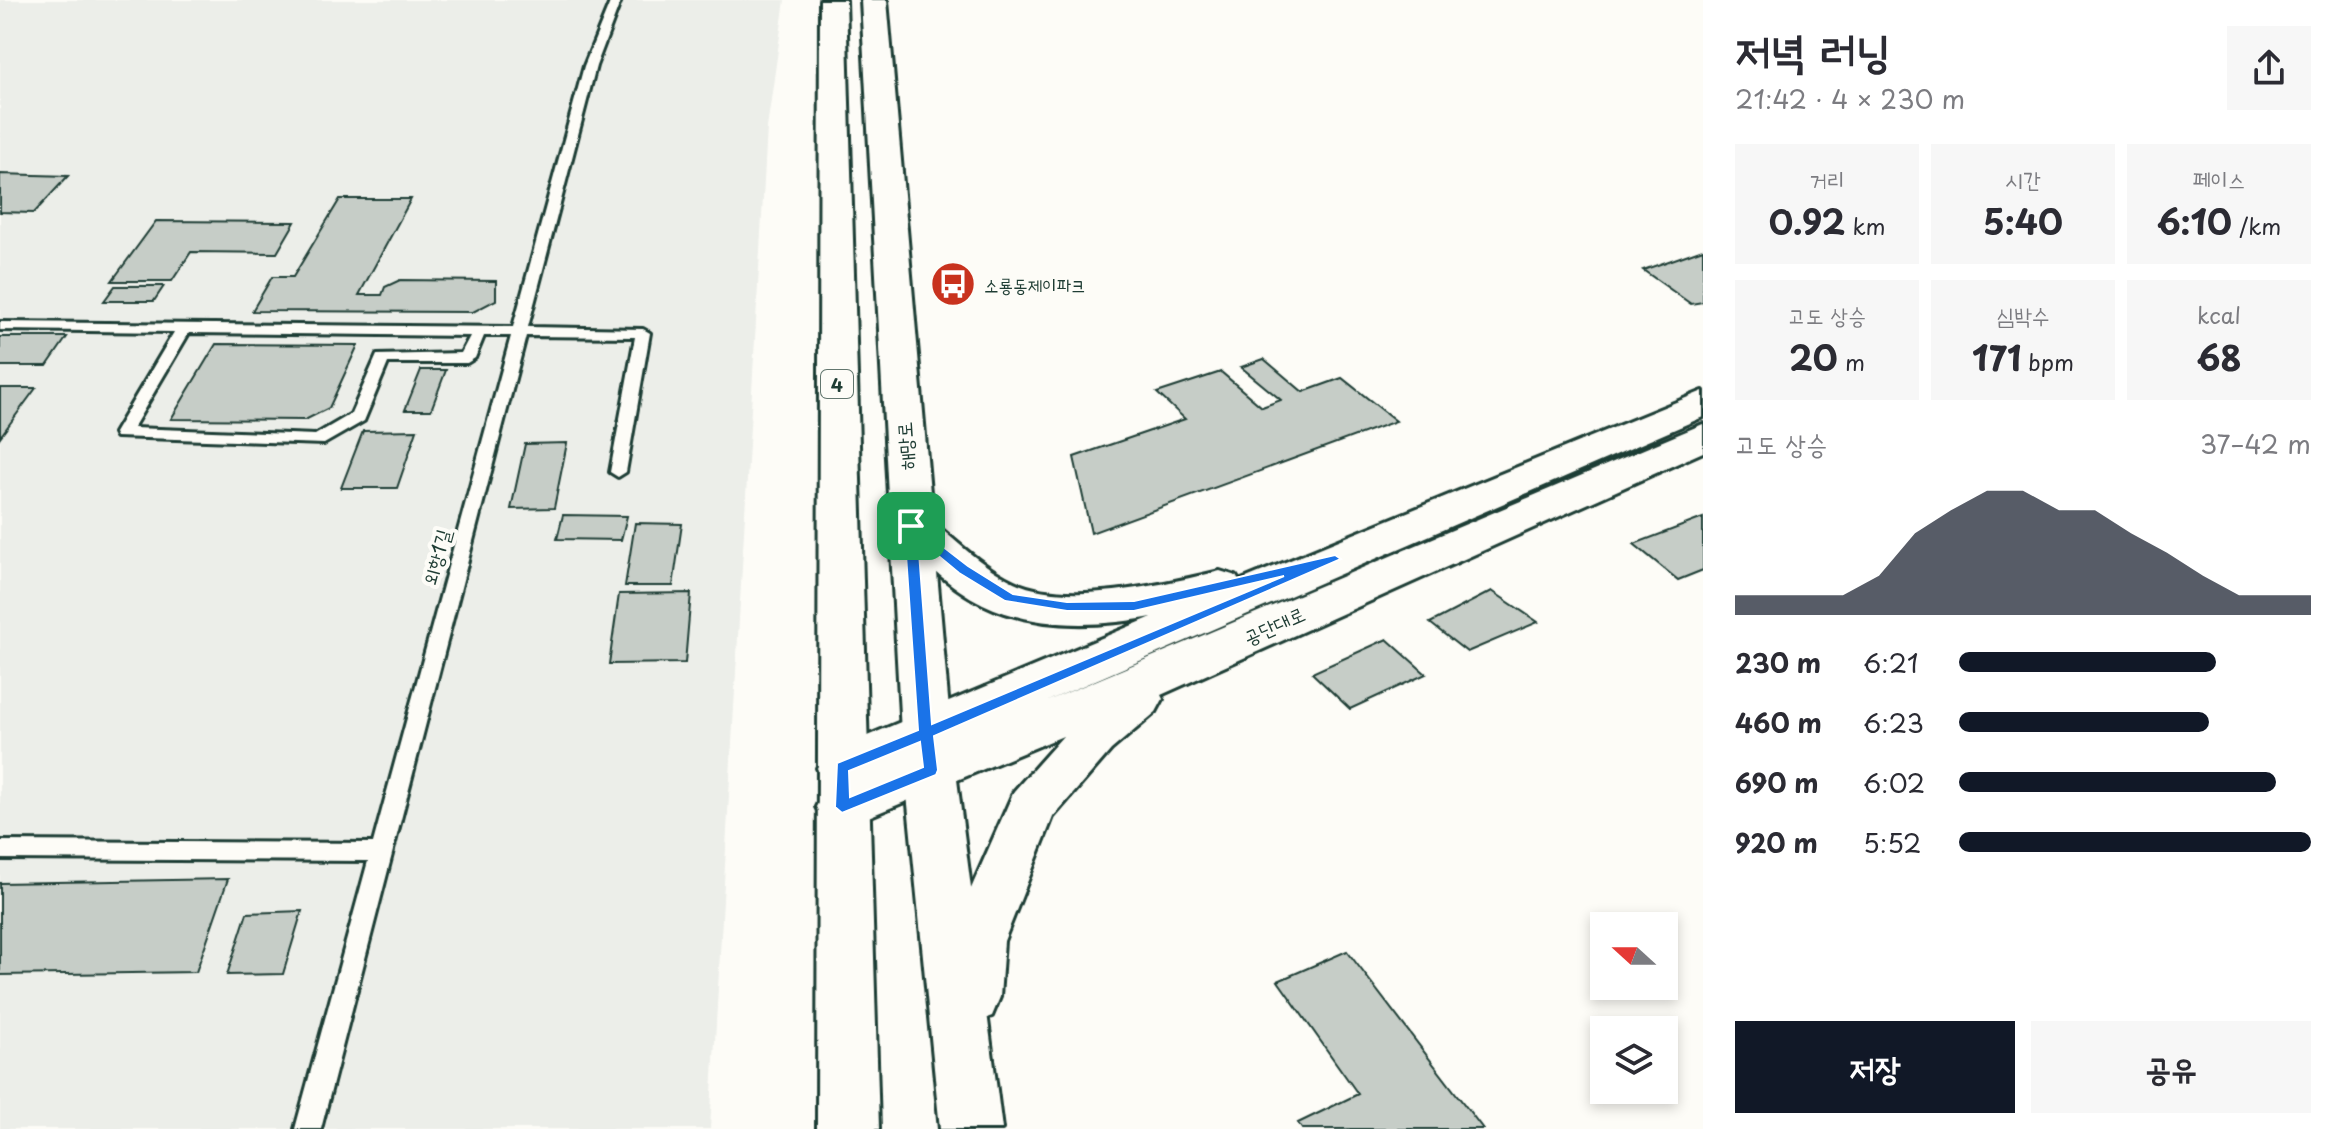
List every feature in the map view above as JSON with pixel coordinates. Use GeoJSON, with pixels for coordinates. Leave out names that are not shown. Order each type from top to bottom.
{"type":"FeatureCollection","features":[{"type":"Feature","properties":{"kind":"main road","name":"4"},"geometry":{"type":"LineString","coordinates":[[833,0],[848,1129]]}},
{"type":"Feature","properties":{"kind":"main road","name":"해망로"},"geometry":{"type":"LineString","coordinates":[[874,0],[928,752],[971,1129]]}},
{"type":"Feature","properties":{"kind":"main road","name":"공단대로"},"geometry":{"type":"LineString","coordinates":[[842,787],[928,752],[1335,559],[1703,403]]}},
{"type":"Feature","properties":{"kind":"main road","name":"공단대로"},"geometry":{"type":"LineString","coordinates":[[928,752],[1177,668],[1703,437]]}},
{"type":"Feature","properties":{"kind":"main road"},"geometry":{"type":"LineString","coordinates":[[911,526],[963,570],[1010,598],[1067,606],[1134,606],[1335,559]]}},
{"type":"Feature","properties":{"kind":"main road"},"geometry":{"type":"LineString","coordinates":[[966,1068],[976,941],[1032,806],[1093,736],[1177,668]]}},
{"type":"Feature","properties":{"kind":"lane","name":"외항1길"},"geometry":{"type":"LineString","coordinates":[[308,1129],[590,66],[616,0]]}},
{"type":"Feature","properties":{"kind":"lane"},"geometry":{"type":"LineString","coordinates":[[0,326],[643,333],[618,472]]}},
{"type":"Feature","properties":{"kind":"lane"},"geometry":{"type":"LineString","coordinates":[[184,328],[122,433],[318,440],[358,417],[382,358],[467,358],[479,331]]}},
{"type":"Feature","properties":{"kind":"lane"},"geometry":{"type":"LineString","coordinates":[[0,850],[380,852]]}},
{"type":"Feature","properties":{"kind":"shaded area"},"geometry":{"type":"Polygon","coordinates":[[[0,0],[785,0],[767,128],[710,1129],[0,1129],[0,0]]]}},
{"type":"Feature","properties":{"kind":"building"},"geometry":{"type":"Polygon","coordinates":[[[0,174],[68,176],[34,213],[0,212],[0,174]]]}},
{"type":"Feature","properties":{"kind":"building"},"geometry":{"type":"Polygon","coordinates":[[[340,199],[411,199],[359,295],[382,295],[385,287],[400,280],[496,281],[496,300],[473,312],[252,311],[272,277],[293,277],[340,199]]]}},
{"type":"Feature","properties":{"kind":"building"},"geometry":{"type":"Polygon","coordinates":[[[156,221],[295,222],[277,253],[191,252],[172,281],[112,281],[156,221]]]}},
{"type":"Feature","properties":{"kind":"building"},"geometry":{"type":"Polygon","coordinates":[[[1703,249],[1703,302],[1691,304],[1643,270],[1703,249]]]}},
{"type":"Feature","properties":{"kind":"building"},"geometry":{"type":"Polygon","coordinates":[[[115,286],[164,286],[154,301],[104,301],[115,286]]]}},
{"type":"Feature","properties":{"kind":"building"},"geometry":{"type":"Polygon","coordinates":[[[0,337],[67,337],[47,366],[0,366],[0,337]]]}},
{"type":"Feature","properties":{"kind":"building"},"geometry":{"type":"Polygon","coordinates":[[[216,344],[358,345],[329,408],[305,420],[171,419],[216,344]]]}},
{"type":"Feature","properties":{"kind":"building"},"geometry":{"type":"Polygon","coordinates":[[[1264,359],[1303,392],[1342,378],[1396,421],[1091,533],[1074,457],[1185,419],[1157,393],[1221,372],[1262,407],[1281,400],[1241,367],[1264,359]]]}},
{"type":"Feature","properties":{"kind":"building"},"geometry":{"type":"Polygon","coordinates":[[[421,370],[446,370],[431,410],[405,410],[421,370]]]}},
{"type":"Feature","properties":{"kind":"building"},"geometry":{"type":"Polygon","coordinates":[[[0,388],[36,388],[0,437],[0,388]]]}},
{"type":"Feature","properties":{"kind":"building"},"geometry":{"type":"Polygon","coordinates":[[[417,430],[397,488],[341,488],[363,431],[417,430]]]}},
{"type":"Feature","properties":{"kind":"building"},"geometry":{"type":"Polygon","coordinates":[[[567,443],[554,508],[511,509],[525,444],[567,443]]]}},
{"type":"Feature","properties":{"kind":"building"},"geometry":{"type":"Polygon","coordinates":[[[563,515],[627,516],[621,540],[557,539],[563,515]]]}},
{"type":"Feature","properties":{"kind":"building"},"geometry":{"type":"Polygon","coordinates":[[[1703,518],[1703,570],[1678,580],[1634,544],[1703,518]]]}},
{"type":"Feature","properties":{"kind":"building"},"geometry":{"type":"Polygon","coordinates":[[[635,523],[682,524],[673,586],[625,586],[635,523]]]}},
{"type":"Feature","properties":{"kind":"building"},"geometry":{"type":"Polygon","coordinates":[[[1492,591],[1538,622],[1467,652],[1430,623],[1492,591]]]}},
{"type":"Feature","properties":{"kind":"building"},"geometry":{"type":"Polygon","coordinates":[[[691,593],[685,663],[609,664],[619,594],[691,593]]]}},
{"type":"Feature","properties":{"kind":"building"},"geometry":{"type":"Polygon","coordinates":[[[1387,639],[1426,674],[1350,709],[1312,673],[1387,639]]]}},
{"type":"Feature","properties":{"kind":"building"},"geometry":{"type":"Polygon","coordinates":[[[228,879],[196,972],[0,975],[0,883],[228,879]]]}},
{"type":"Feature","properties":{"kind":"building"},"geometry":{"type":"Polygon","coordinates":[[[302,911],[283,974],[227,975],[247,913],[302,911]]]}},
{"type":"Feature","properties":{"kind":"building"},"geometry":{"type":"Polygon","coordinates":[[[1347,951],[1483,1129],[1302,1129],[1298,1123],[1358,1094],[1278,981],[1347,951]]]}},
{"type":"Feature","properties":{"kind":"place","name":"소룡동제이파크"},"geometry":{"type":"Point","coordinates":[953,284]}},
{"type":"Feature","properties":{"kind":"route"},"geometry":{"type":"LineString","coordinates":[[911,526],[926,733],[842,768],[842,807],[930,770],[926,733],[1335,559],[1134,606],[1067,606],[1010,598],[963,570],[911,526]]}}]}
